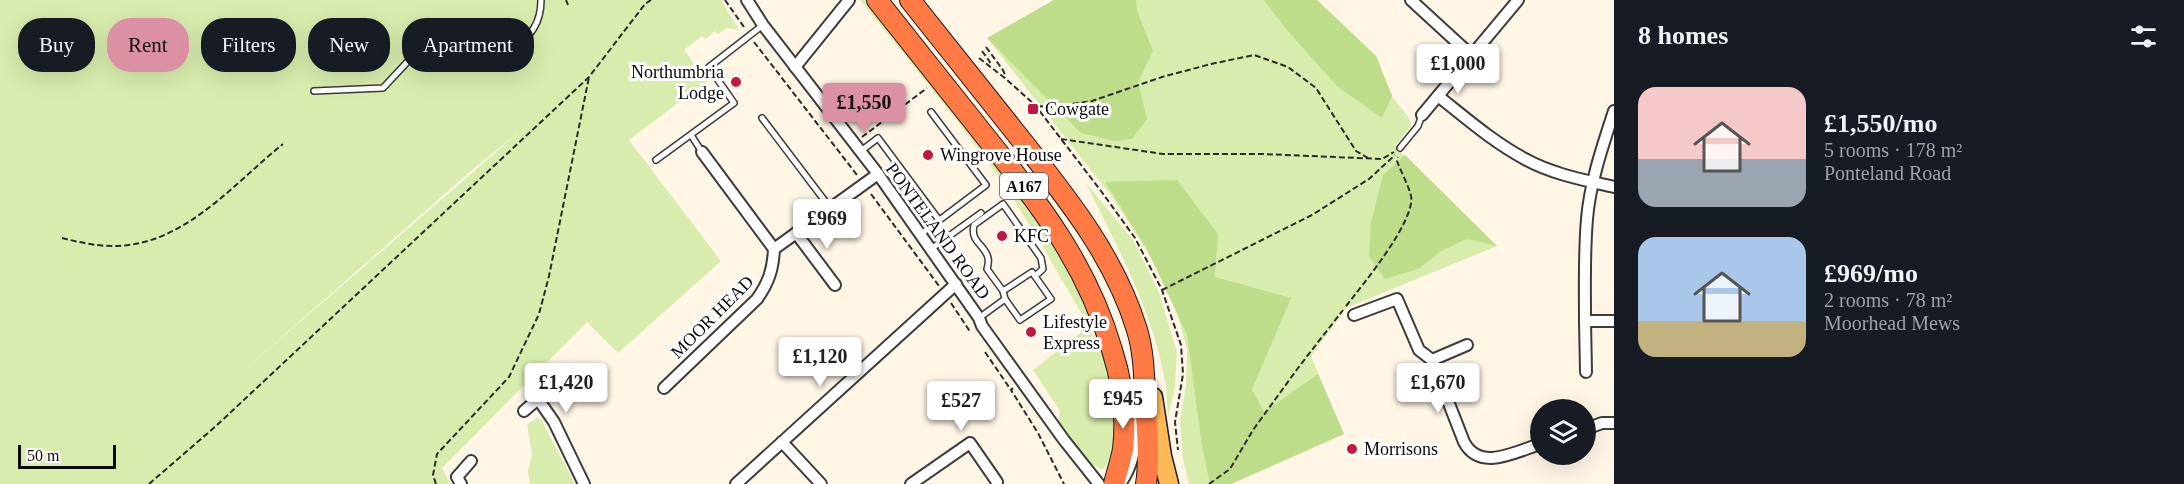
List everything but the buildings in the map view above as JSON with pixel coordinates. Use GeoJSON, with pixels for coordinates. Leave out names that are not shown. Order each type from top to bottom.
{"type":"FeatureCollection","features":[{"type":"Feature","properties":{"kind":"highway","name":"A167"},"geometry":{"type":"LineString","coordinates":[[878,0],[1041,208],[1083,274],[1097,303],[1107,333],[1118,368],[1123,397],[1123,449],[1114,484]]}},
{"type":"Feature","properties":{"kind":"highway","name":"A167"},"geometry":{"type":"LineString","coordinates":[[909,0],[1031,152],[1087,227],[1105,257],[1127,302],[1142,349],[1148,451],[1146,484]]}},
{"type":"Feature","properties":{"kind":"main road","name":"A167"},"geometry":{"type":"LineString","coordinates":[[1142,349],[1169,484]]}},
{"type":"Feature","properties":{"kind":"street","name":"PONTELAND ROAD"},"geometry":{"type":"LineString","coordinates":[[747,0],[795,67],[864,149],[878,174],[981,322],[1064,440],[1099,484]]}},
{"type":"Feature","properties":{"kind":"street"},"geometry":{"type":"LineString","coordinates":[[795,67],[849,0]]}},
{"type":"Feature","properties":{"kind":"street"},"geometry":{"type":"LineString","coordinates":[[1411,0],[1472,56]]}},
{"type":"Feature","properties":{"kind":"street"},"geometry":{"type":"LineString","coordinates":[[1422,116],[1518,0]]}},
{"type":"Feature","properties":{"kind":"street"},"geometry":{"type":"LineString","coordinates":[[1438,96],[1478,129],[1526,160],[1555,172],[1614,187]]}},
{"type":"Feature","properties":{"kind":"street"},"geometry":{"type":"LineString","coordinates":[[1586,372],[1587,217],[1593,182],[1614,111]]}},
{"type":"Feature","properties":{"kind":"street"},"geometry":{"type":"LineString","coordinates":[[702,152],[774,249],[878,174]]}},
{"type":"Feature","properties":{"kind":"street"},"geometry":{"type":"LineString","coordinates":[[796,233],[835,285]]}},
{"type":"Feature","properties":{"kind":"street","name":"MOOR HEAD"},"geometry":{"type":"LineString","coordinates":[[664,388],[758,298],[768,285],[773,268],[774,249]]}},
{"type":"Feature","properties":{"kind":"street"},"geometry":{"type":"LineString","coordinates":[[736,484],[956,284]]}},
{"type":"Feature","properties":{"kind":"street"},"geometry":{"type":"LineString","coordinates":[[1354,315],[1397,299],[1419,350],[1432,360],[1468,450],[1484,458],[1494,458],[1530,447]]}},
{"type":"Feature","properties":{"kind":"street"},"geometry":{"type":"LineString","coordinates":[[1586,321],[1614,321]]}},
{"type":"Feature","properties":{"kind":"street"},"geometry":{"type":"LineString","coordinates":[[1432,360],[1467,345]]}},
{"type":"Feature","properties":{"kind":"street"},"geometry":{"type":"LineString","coordinates":[[1120,484],[1132,464],[1135,452],[1137,422],[1144,384]]}},
{"type":"Feature","properties":{"kind":"street"},"geometry":{"type":"LineString","coordinates":[[524,411],[538,399],[554,422],[584,484]]}},
{"type":"Feature","properties":{"kind":"street"},"geometry":{"type":"LineString","coordinates":[[1596,425],[1614,423]]}},
{"type":"Feature","properties":{"kind":"street"},"geometry":{"type":"LineString","coordinates":[[782,442],[821,484]]}},
{"type":"Feature","properties":{"kind":"street"},"geometry":{"type":"LineString","coordinates":[[911,484],[970,443],[997,482]]}},
{"type":"Feature","properties":{"kind":"street"},"geometry":{"type":"LineString","coordinates":[[460,484],[457,477],[471,461]]}},
{"type":"Feature","properties":{"kind":"lane"},"geometry":{"type":"LineString","coordinates":[[534,28],[538,22],[541,0]]}},
{"type":"Feature","properties":{"kind":"lane"},"geometry":{"type":"LineString","coordinates":[[656,160],[734,103],[709,67],[763,25]]}},
{"type":"Feature","properties":{"kind":"lane"},"geometry":{"type":"LineString","coordinates":[[314,91],[383,88],[402,68]]}},
{"type":"Feature","properties":{"kind":"lane"},"geometry":{"type":"LineString","coordinates":[[921,234],[986,185],[931,112]]}},
{"type":"Feature","properties":{"kind":"lane"},"geometry":{"type":"LineString","coordinates":[[1400,148],[1418,126],[1422,116]]}},
{"type":"Feature","properties":{"kind":"lane"},"geometry":{"type":"LineString","coordinates":[[762,118],[831,208]]}},
{"type":"Feature","properties":{"kind":"lane"},"geometry":{"type":"LineString","coordinates":[[691,135],[702,152]]}},
{"type":"Feature","properties":{"kind":"lane"},"geometry":{"type":"LineString","coordinates":[[864,149],[878,138],[939,220]]}},
{"type":"Feature","properties":{"kind":"lane"},"geometry":{"type":"LineString","coordinates":[[1003,291],[1032,272],[1051,300],[1020,320],[987,269],[988,257],[973,236],[974,225],[1003,204],[1041,258],[1043,270],[1035,276]]}},
{"type":"Feature","properties":{"kind":"lane"},"geometry":{"type":"LineString","coordinates":[[931,249],[981,213]]}},
{"type":"Feature","properties":{"kind":"lane"},"geometry":{"type":"LineString","coordinates":[[981,322],[1005,299]]}},
{"type":"Feature","properties":{"kind":"path"},"geometry":{"type":"LineString","coordinates":[[566,0],[568,5]]}},
{"type":"Feature","properties":{"kind":"path"},"geometry":{"type":"LineString","coordinates":[[149,484],[216,426],[589,77],[645,4],[651,0]]}},
{"type":"Feature","properties":{"kind":"path"},"geometry":{"type":"LineString","coordinates":[[725,0],[749,35],[864,184],[971,333]]}},
{"type":"Feature","properties":{"kind":"path"},"geometry":{"type":"LineString","coordinates":[[986,47],[1003,70],[1006,79]]}},
{"type":"Feature","properties":{"kind":"path"},"geometry":{"type":"LineString","coordinates":[[982,51],[990,62],[987,64]]}},
{"type":"Feature","properties":{"kind":"path"},"geometry":{"type":"LineString","coordinates":[[1035,105],[1050,107],[1092,101],[1162,77],[1254,56],[1288,67],[1316,88],[1356,151],[1368,158]]}},
{"type":"Feature","properties":{"kind":"path"},"geometry":{"type":"LineString","coordinates":[[977,57],[1035,105],[1136,238],[1162,290],[1181,345],[1183,374],[1175,422],[1179,455]]}},
{"type":"Feature","properties":{"kind":"path"},"geometry":{"type":"LineString","coordinates":[[436,484],[433,475],[437,454],[509,377],[539,314],[549,276],[589,77]]}},
{"type":"Feature","properties":{"kind":"path"},"geometry":{"type":"LineString","coordinates":[[864,149],[861,137],[929,86]]}},
{"type":"Feature","properties":{"kind":"path"},"geometry":{"type":"LineString","coordinates":[[1061,139],[1162,154],[1263,154],[1382,159],[1400,148]]}},
{"type":"Feature","properties":{"kind":"path"},"geometry":{"type":"LineString","coordinates":[[62,238],[89,244],[114,246],[155,239],[192,220],[216,203],[256,165],[284,144]]}},
{"type":"Feature","properties":{"kind":"path"},"geometry":{"type":"LineString","coordinates":[[1162,290],[1312,215],[1369,179],[1390,162],[1400,148]]}},
{"type":"Feature","properties":{"kind":"path"},"geometry":{"type":"LineString","coordinates":[[1209,484],[1230,469],[1253,430],[1298,368],[1377,267],[1408,216],[1412,198],[1397,161],[1400,148]]}},
{"type":"Feature","properties":{"kind":"path"},"geometry":{"type":"LineString","coordinates":[[984,352],[1011,390]]}},
{"type":"Feature","properties":{"kind":"path"},"geometry":{"type":"LineString","coordinates":[[1017,400],[1038,433],[1064,484]]}},
{"type":"Feature","properties":{"kind":"green space"},"geometry":{"type":"Polygon","coordinates":[[[0,0],[721,0],[739,30],[727,28],[718,34],[715,31],[705,39],[702,36],[684,50],[707,81],[629,140],[721,261],[618,353],[587,322],[442,468],[451,484],[0,484],[0,0]],[[525,127],[472,170],[233,380],[525,127]]]}},
{"type":"Feature","properties":{"kind":"green space"},"geometry":{"type":"Polygon","coordinates":[[[860,0],[869,0],[1036,215],[1079,284],[1091,320],[1087,323],[1004,185],[952,114],[860,0]]]}},
{"type":"Feature","properties":{"kind":"green space"},"geometry":{"type":"Polygon","coordinates":[[[1054,0],[1317,0],[1376,56],[1392,96],[1409,118],[1411,126],[1395,146],[1497,246],[1346,308],[1311,356],[1344,434],[1231,484],[1189,484],[1183,459],[1180,420],[1186,384],[1187,349],[1172,295],[1162,275],[1112,197],[987,38],[1054,0]]]}},
{"type":"Feature","properties":{"kind":"green space"},"geometry":{"type":"Polygon","coordinates":[[[1054,0],[1136,0],[1137,11],[1153,51],[1138,82],[1147,119],[1132,139],[1114,141],[1081,133],[987,38],[1054,0]]]}},
{"type":"Feature","properties":{"kind":"green space"},"geometry":{"type":"Polygon","coordinates":[[[1264,0],[1317,0],[1376,56],[1392,96],[1382,118],[1338,87],[1286,29],[1264,0]]]}},
{"type":"Feature","properties":{"kind":"green space"},"geometry":{"type":"Polygon","coordinates":[[[1405,155],[1497,246],[1467,239],[1441,251],[1418,269],[1385,279],[1369,256],[1371,222],[1383,175],[1405,155]]]}},
{"type":"Feature","properties":{"kind":"green space"},"geometry":{"type":"Polygon","coordinates":[[[1177,180],[1218,234],[1215,277],[1291,298],[1252,389],[1264,412],[1318,374],[1344,434],[1231,484],[1210,484],[1202,446],[1187,335],[1147,249],[1105,182],[1177,180]]]}},
{"type":"Feature","properties":{"kind":"green space"},"geometry":{"type":"Polygon","coordinates":[[[1086,183],[1133,240],[1158,290],[1177,352],[1175,387],[1168,417],[1165,381],[1151,325],[1142,301],[1086,183]]]}},
{"type":"Feature","properties":{"kind":"green space"},"geometry":{"type":"Polygon","coordinates":[[[1088,327],[1105,356],[1113,397],[1112,448],[1109,461],[1103,469],[1090,463],[1072,442],[1058,422],[1060,411],[1033,370],[1088,327]]]}},
{"type":"Feature","properties":{"kind":"green space"},"geometry":{"type":"Polygon","coordinates":[[[538,417],[575,484],[530,484],[528,471],[532,454],[527,424],[538,417]]]}},
{"type":"Feature","properties":{"kind":"place","name":"Northumbria Lodge"},"geometry":{"type":"Point","coordinates":[736,82]}},
{"type":"Feature","properties":{"kind":"place","name":"Cowgate"},"geometry":{"type":"Point","coordinates":[1033,109]}},
{"type":"Feature","properties":{"kind":"place","name":"Wingrove House"},"geometry":{"type":"Point","coordinates":[928,155]}},
{"type":"Feature","properties":{"kind":"place","name":"KFC"},"geometry":{"type":"Point","coordinates":[1002,236]}},
{"type":"Feature","properties":{"kind":"place","name":"Lifestyle Express"},"geometry":{"type":"Point","coordinates":[1031,332]}},
{"type":"Feature","properties":{"kind":"place","name":"Morrisons"},"geometry":{"type":"Point","coordinates":[1352,449]}}]}
